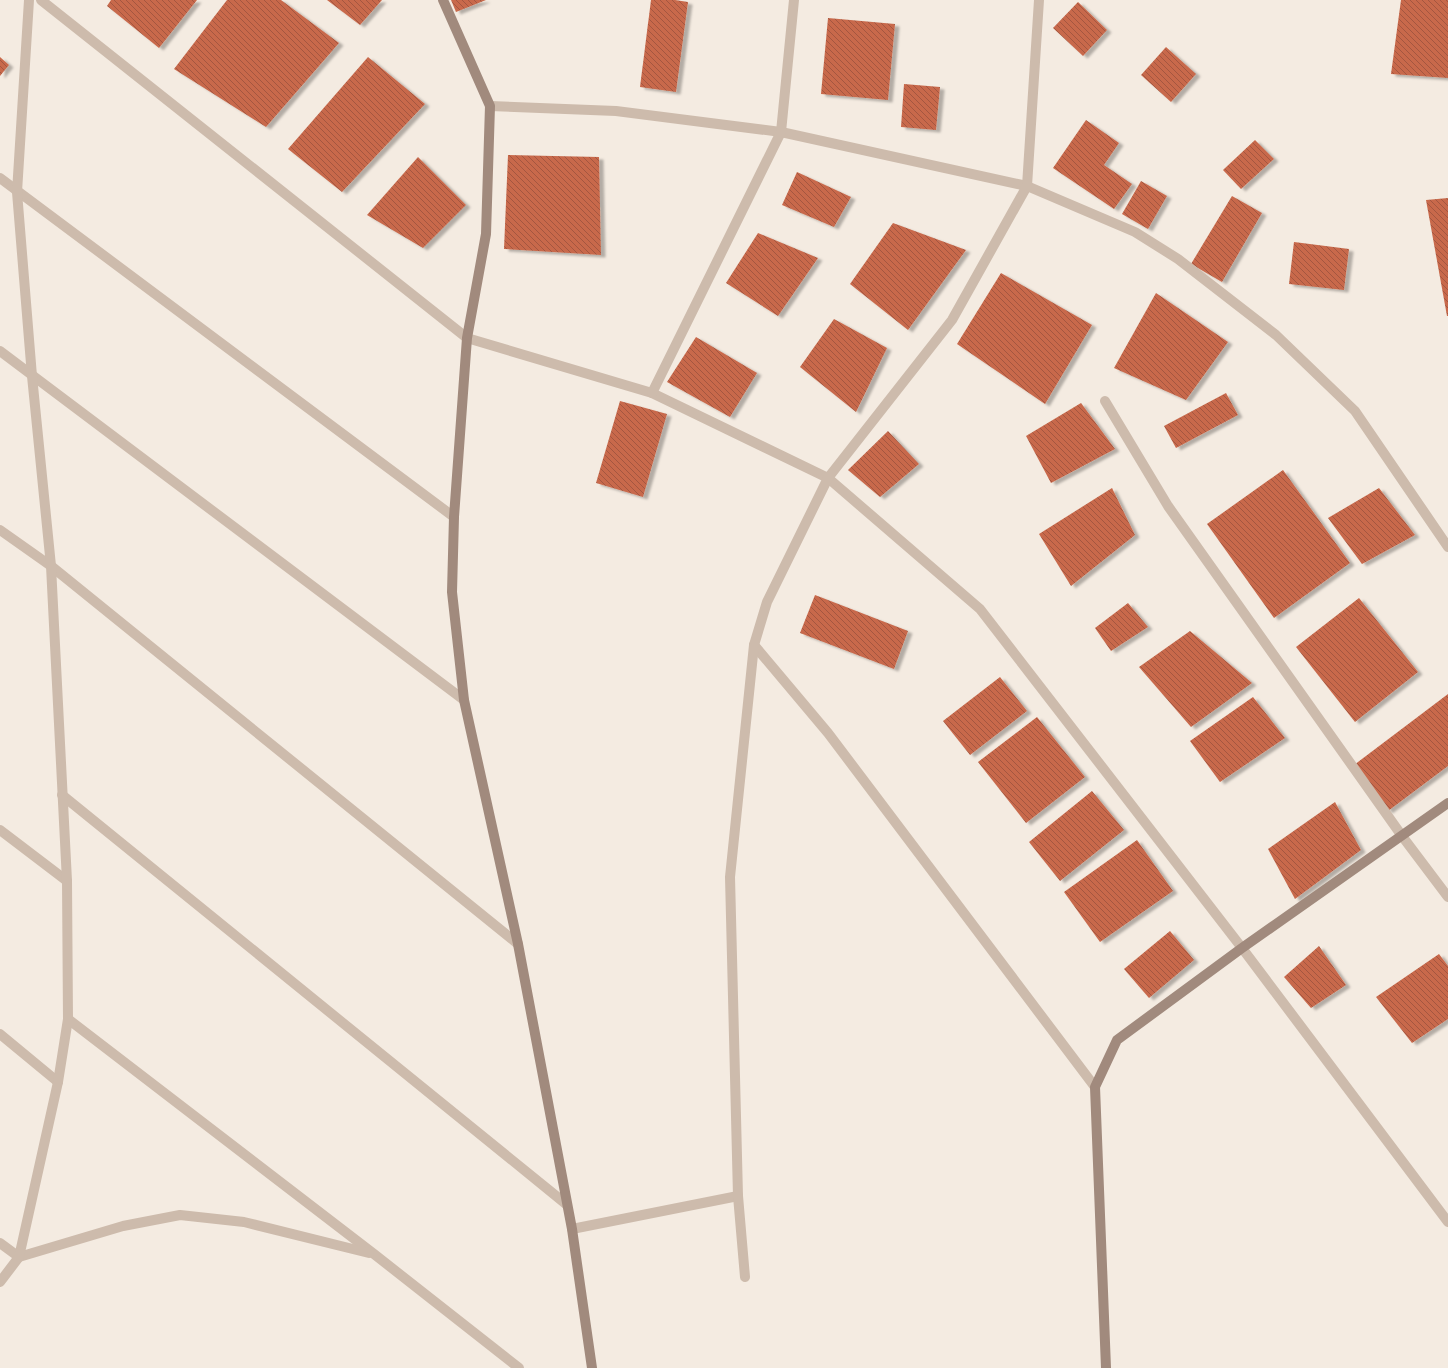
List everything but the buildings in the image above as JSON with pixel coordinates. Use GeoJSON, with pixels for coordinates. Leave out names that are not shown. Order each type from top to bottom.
{"type":"FeatureCollection","features":[{"type":"Feature","properties":{"kind":"street"},"geometry":{"type":"LineString","coordinates":[[0,1282],[19,1257],[58,1082],[68,1019],[67,881],[51,566],[32,376],[17,192],[29,0]]}},
{"type":"Feature","properties":{"kind":"street"},"geometry":{"type":"LineString","coordinates":[[41,0],[467,338],[652,393],[828,478],[980,609],[1242,948],[1448,1222]]}},
{"type":"Feature","properties":{"kind":"street"},"geometry":{"type":"LineString","coordinates":[[443,0],[490,106],[486,234],[467,338],[454,517],[452,592],[464,700],[518,944],[566,1204],[572,1229],[592,1368]]}},
{"type":"Feature","properties":{"kind":"street"},"geometry":{"type":"LineString","coordinates":[[652,393],[781,132],[794,0]]}},
{"type":"Feature","properties":{"kind":"street"},"geometry":{"type":"LineString","coordinates":[[745,1277],[738,1196],[730,877],[754,645],[767,602],[828,478],[952,320],[1028,186],[1039,0]]}},
{"type":"Feature","properties":{"kind":"street"},"geometry":{"type":"LineString","coordinates":[[490,106],[616,111],[781,132],[1028,186],[1135,232],[1178,259],[1276,335],[1355,411],[1448,547]]}},
{"type":"Feature","properties":{"kind":"street"},"geometry":{"type":"LineString","coordinates":[[0,178],[454,517]]}},
{"type":"Feature","properties":{"kind":"street"},"geometry":{"type":"LineString","coordinates":[[0,351],[464,700]]}},
{"type":"Feature","properties":{"kind":"street"},"geometry":{"type":"LineString","coordinates":[[1105,401],[1168,506],[1402,836],[1448,897]]}},
{"type":"Feature","properties":{"kind":"street"},"geometry":{"type":"LineString","coordinates":[[0,530],[51,566],[518,944]]}},
{"type":"Feature","properties":{"kind":"street"},"geometry":{"type":"LineString","coordinates":[[754,645],[828,733],[1095,1087]]}},
{"type":"Feature","properties":{"kind":"street"},"geometry":{"type":"LineString","coordinates":[[62,795],[566,1204]]}},
{"type":"Feature","properties":{"kind":"street"},"geometry":{"type":"LineString","coordinates":[[1106,1368],[1095,1087],[1117,1040],[1242,948],[1448,803]]}},
{"type":"Feature","properties":{"kind":"street"},"geometry":{"type":"LineString","coordinates":[[0,830],[67,881]]}},
{"type":"Feature","properties":{"kind":"street"},"geometry":{"type":"LineString","coordinates":[[68,1019],[374,1254],[519,1368]]}},
{"type":"Feature","properties":{"kind":"street"},"geometry":{"type":"LineString","coordinates":[[0,1034],[58,1082]]}},
{"type":"Feature","properties":{"kind":"street"},"geometry":{"type":"LineString","coordinates":[[572,1229],[738,1196]]}},
{"type":"Feature","properties":{"kind":"street"},"geometry":{"type":"LineString","coordinates":[[19,1257],[123,1226],[180,1215],[244,1222],[374,1254]]}},
{"type":"Feature","properties":{"kind":"street"},"geometry":{"type":"LineString","coordinates":[[0,1242],[19,1257]]}}]}
